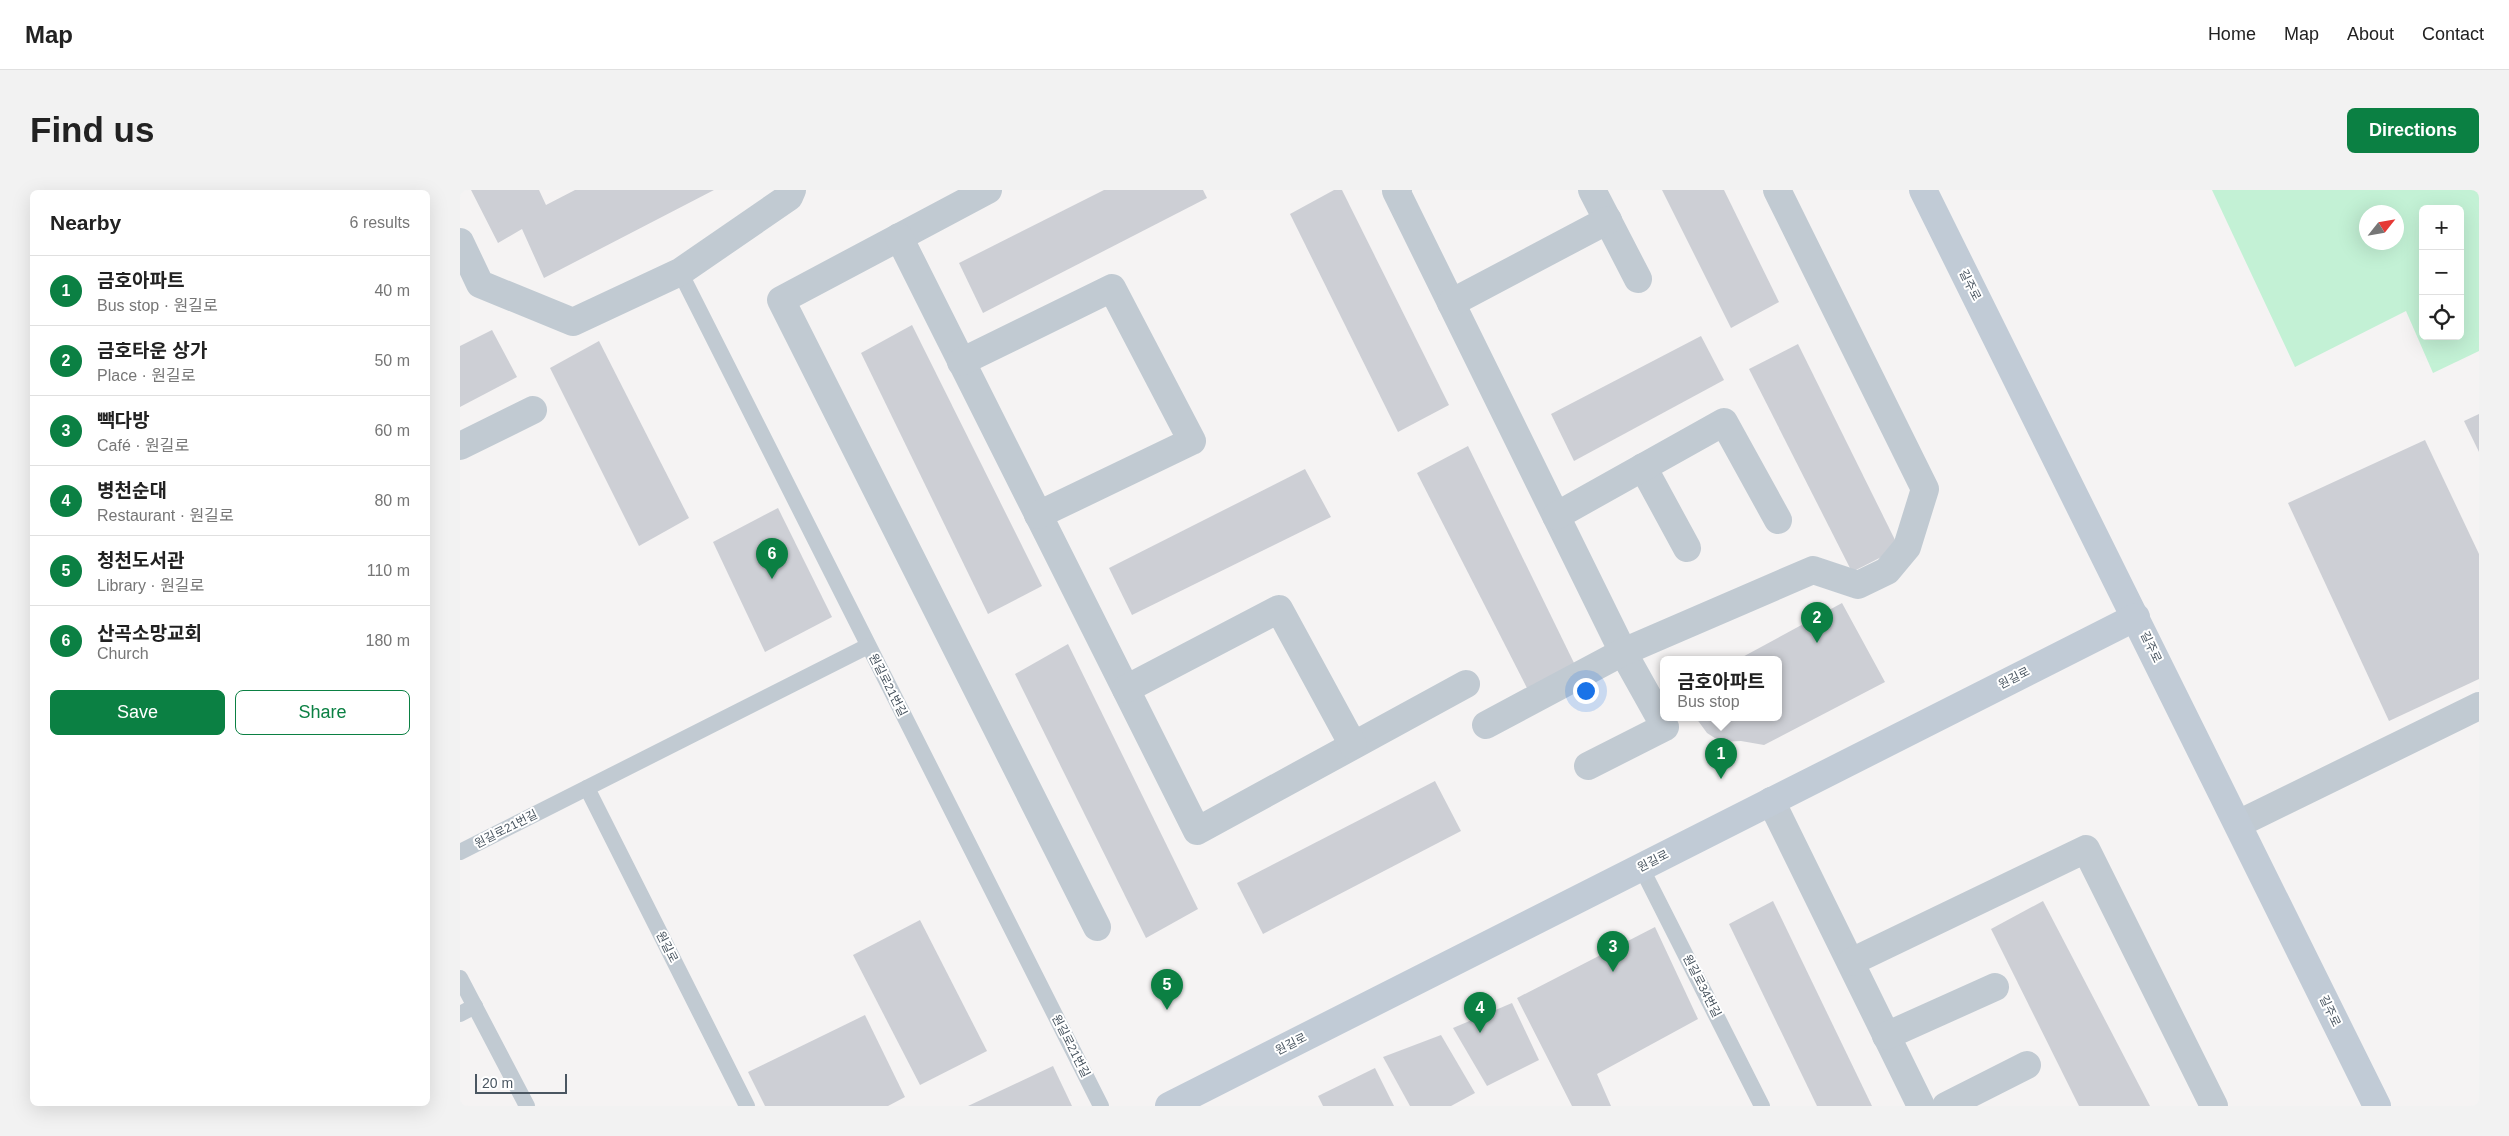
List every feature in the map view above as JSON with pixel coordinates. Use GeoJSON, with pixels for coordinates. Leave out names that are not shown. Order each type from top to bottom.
{"type":"FeatureCollection","features":[{"type":"Feature","properties":{"kind":"street"},"geometry":{"type":"LineString","coordinates":[[460,242],[470,289],[573,322],[680,272],[789,197],[792,190]]}},
{"type":"Feature","properties":{"kind":"street"},"geometry":{"type":"LineString","coordinates":[[988,190],[781,300],[1097,927]]}},
{"type":"Feature","properties":{"kind":"street"},"geometry":{"type":"LineString","coordinates":[[1398,190],[1396,191],[1623,652],[1660,718]]}},
{"type":"Feature","properties":{"kind":"street"},"geometry":{"type":"LineString","coordinates":[[1592,190],[1638,279]]}},
{"type":"Feature","properties":{"kind":"street"},"geometry":{"type":"LineString","coordinates":[[1486,725],[1623,652],[1813,570],[1858,585],[1887,570],[1907,547],[1925,489],[1777,190]]}},
{"type":"Feature","properties":{"kind":"street","name":"길주로"},"geometry":{"type":"LineString","coordinates":[[1923,190],[2377,1106]]}},
{"type":"Feature","properties":{"kind":"street"},"geometry":{"type":"LineString","coordinates":[[1451,303],[1608,220]]}},
{"type":"Feature","properties":{"kind":"street"},"geometry":{"type":"LineString","coordinates":[[899,238],[1196,831],[1466,684]]}},
{"type":"Feature","properties":{"kind":"street"},"geometry":{"type":"LineString","coordinates":[[962,362],[1112,288],[1192,442],[1038,515]]}},
{"type":"Feature","properties":{"kind":"street"},"geometry":{"type":"LineString","coordinates":[[460,446],[533,410]]}},
{"type":"Feature","properties":{"kind":"street"},"geometry":{"type":"LineString","coordinates":[[1556,516],[1724,422],[1778,520]]}},
{"type":"Feature","properties":{"kind":"street"},"geometry":{"type":"LineString","coordinates":[[1643,468],[1687,548]]}},
{"type":"Feature","properties":{"kind":"street"},"geometry":{"type":"LineString","coordinates":[[1126,689],[1279,609],[1353,746]]}},
{"type":"Feature","properties":{"kind":"street","name":"원길로"},"geometry":{"type":"LineString","coordinates":[[1170,1106],[2136,617]]}},
{"type":"Feature","properties":{"kind":"street"},"geometry":{"type":"LineString","coordinates":[[2238,824],[2479,706]]}},
{"type":"Feature","properties":{"kind":"street"},"geometry":{"type":"LineString","coordinates":[[1588,766],[1665,727],[1662,721]]}},
{"type":"Feature","properties":{"kind":"street"},"geometry":{"type":"LineString","coordinates":[[1772,801],[1921,1106]]}},
{"type":"Feature","properties":{"kind":"street"},"geometry":{"type":"LineString","coordinates":[[1851,962],[2086,849],[2214,1106]]}},
{"type":"Feature","properties":{"kind":"street"},"geometry":{"type":"LineString","coordinates":[[1886,1036],[1995,987]]}},
{"type":"Feature","properties":{"kind":"street"},"geometry":{"type":"LineString","coordinates":[[1946,1106],[2027,1066]]}},
{"type":"Feature","properties":{"kind":"lane"},"geometry":{"type":"LineString","coordinates":[[680,272],[868,646]]}},
{"type":"Feature","properties":{"kind":"lane","name":"원길로21번길"},"geometry":{"type":"LineString","coordinates":[[460,852],[868,646],[1101,1106]]}},
{"type":"Feature","properties":{"kind":"lane","name":"원길로"},"geometry":{"type":"LineString","coordinates":[[587,788],[746,1106]]}},
{"type":"Feature","properties":{"kind":"lane","name":"원길로34번길"},"geometry":{"type":"LineString","coordinates":[[1641,867],[1762,1106]]}},
{"type":"Feature","properties":{"kind":"lane"},"geometry":{"type":"LineString","coordinates":[[460,978],[467,1010],[527,1106]]}},
{"type":"Feature","properties":{"kind":"green space"},"geometry":{"type":"Polygon","coordinates":[[[2212,190],[2479,190],[2479,351],[2433,373],[2406,311],[2295,367],[2212,190]]]}},
{"type":"Feature","properties":{"kind":"building"},"geometry":{"type":"Polygon","coordinates":[[[471,190],[539,190],[546,205],[575,190],[714,190],[544,278],[522,229],[498,243],[471,190]]]}},
{"type":"Feature","properties":{"kind":"building"},"geometry":{"type":"Polygon","coordinates":[[[1104,190],[1203,190],[1207,198],[983,313],[959,263],[1104,190]]]}},
{"type":"Feature","properties":{"kind":"building"},"geometry":{"type":"Polygon","coordinates":[[[1334,190],[1342,190],[1449,405],[1398,432],[1290,214],[1334,190]]]}},
{"type":"Feature","properties":{"kind":"building"},"geometry":{"type":"Polygon","coordinates":[[[1662,190],[1724,190],[1779,302],[1731,328],[1662,190]]]}},
{"type":"Feature","properties":{"kind":"building"},"geometry":{"type":"Polygon","coordinates":[[[912,325],[1042,586],[988,614],[861,353],[912,325]]]}},
{"type":"Feature","properties":{"kind":"building"},"geometry":{"type":"Polygon","coordinates":[[[492,330],[517,377],[460,407],[460,346],[492,330]]]}},
{"type":"Feature","properties":{"kind":"building"},"geometry":{"type":"Polygon","coordinates":[[[1701,336],[1724,380],[1574,461],[1551,414],[1701,336]]]}},
{"type":"Feature","properties":{"kind":"building"},"geometry":{"type":"Polygon","coordinates":[[[599,341],[689,518],[639,546],[550,368],[599,341]]]}},
{"type":"Feature","properties":{"kind":"building"},"geometry":{"type":"Polygon","coordinates":[[[1798,344],[1899,548],[1852,572],[1749,369],[1798,344]]]}},
{"type":"Feature","properties":{"kind":"building"},"geometry":{"type":"Polygon","coordinates":[[[2479,414],[2479,452],[2464,421],[2479,414]]]}},
{"type":"Feature","properties":{"kind":"building"},"geometry":{"type":"Polygon","coordinates":[[[2425,440],[2479,554],[2479,679],[2389,721],[2288,503],[2425,440]]]}},
{"type":"Feature","properties":{"kind":"building"},"geometry":{"type":"Polygon","coordinates":[[[1468,446],[1575,665],[1528,690],[1417,473],[1468,446]]]}},
{"type":"Feature","properties":{"kind":"building"},"geometry":{"type":"Polygon","coordinates":[[[1305,469],[1331,517],[1132,615],[1109,568],[1305,469]]]}},
{"type":"Feature","properties":{"kind":"building"},"geometry":{"type":"Polygon","coordinates":[[[778,508],[832,617],[765,652],[713,542],[778,508]]]}},
{"type":"Feature","properties":{"kind":"building"},"geometry":{"type":"Polygon","coordinates":[[[1842,603],[1885,682],[1764,745],[1741,741],[1721,742],[1707,733],[1698,721],[1782,721],[1782,656],[1744,656],[1842,603]]]}},
{"type":"Feature","properties":{"kind":"building"},"geometry":{"type":"Polygon","coordinates":[[[1068,644],[1198,909],[1146,938],[1015,674],[1068,644]]]}},
{"type":"Feature","properties":{"kind":"building"},"geometry":{"type":"Polygon","coordinates":[[[1435,781],[1461,831],[1263,934],[1237,883],[1435,781]]]}},
{"type":"Feature","properties":{"kind":"building"},"geometry":{"type":"Polygon","coordinates":[[[1773,901],[1872,1106],[1817,1106],[1729,924],[1773,901]]]}},
{"type":"Feature","properties":{"kind":"building"},"geometry":{"type":"Polygon","coordinates":[[[2043,901],[2150,1106],[2079,1106],[1991,929],[2043,901]]]}},
{"type":"Feature","properties":{"kind":"building"},"geometry":{"type":"Polygon","coordinates":[[[920,920],[987,1051],[920,1085],[853,955],[920,920]]]}},
{"type":"Feature","properties":{"kind":"building"},"geometry":{"type":"Polygon","coordinates":[[[1655,927],[1698,1019],[1597,1074],[1611,1106],[1572,1106],[1517,998],[1655,927]]]}},
{"type":"Feature","properties":{"kind":"building"},"geometry":{"type":"Polygon","coordinates":[[[1512,1003],[1539,1060],[1487,1086],[1453,1028],[1512,1003]]]}},
{"type":"Feature","properties":{"kind":"building"},"geometry":{"type":"Polygon","coordinates":[[[865,1015],[905,1097],[888,1106],[765,1106],[748,1072],[865,1015]]]}},
{"type":"Feature","properties":{"kind":"building"},"geometry":{"type":"Polygon","coordinates":[[[1441,1035],[1475,1093],[1451,1106],[1410,1106],[1383,1057],[1441,1035]]]}},
{"type":"Feature","properties":{"kind":"building"},"geometry":{"type":"Polygon","coordinates":[[[1053,1066],[1072,1106],[968,1106],[1053,1066]]]}},
{"type":"Feature","properties":{"kind":"building"},"geometry":{"type":"Polygon","coordinates":[[[1375,1068],[1394,1106],[1323,1106],[1318,1096],[1375,1068]]]}},
{"type":"Feature","properties":{"kind":"place","name":"산곡소망교회"},"geometry":{"type":"Point","coordinates":[772,579]}},
{"type":"Feature","properties":{"kind":"place","name":"금호타운 상가"},"geometry":{"type":"Point","coordinates":[1817,643]}},
{"type":"Feature","properties":{"kind":"place","name":"금호아파트"},"geometry":{"type":"Point","coordinates":[1721,779]}},
{"type":"Feature","properties":{"kind":"place","name":"빽다방"},"geometry":{"type":"Point","coordinates":[1613,972]}},
{"type":"Feature","properties":{"kind":"place","name":"청천도서관"},"geometry":{"type":"Point","coordinates":[1167,1010]}},
{"type":"Feature","properties":{"kind":"place","name":"병천순대"},"geometry":{"type":"Point","coordinates":[1480,1033]}}]}
